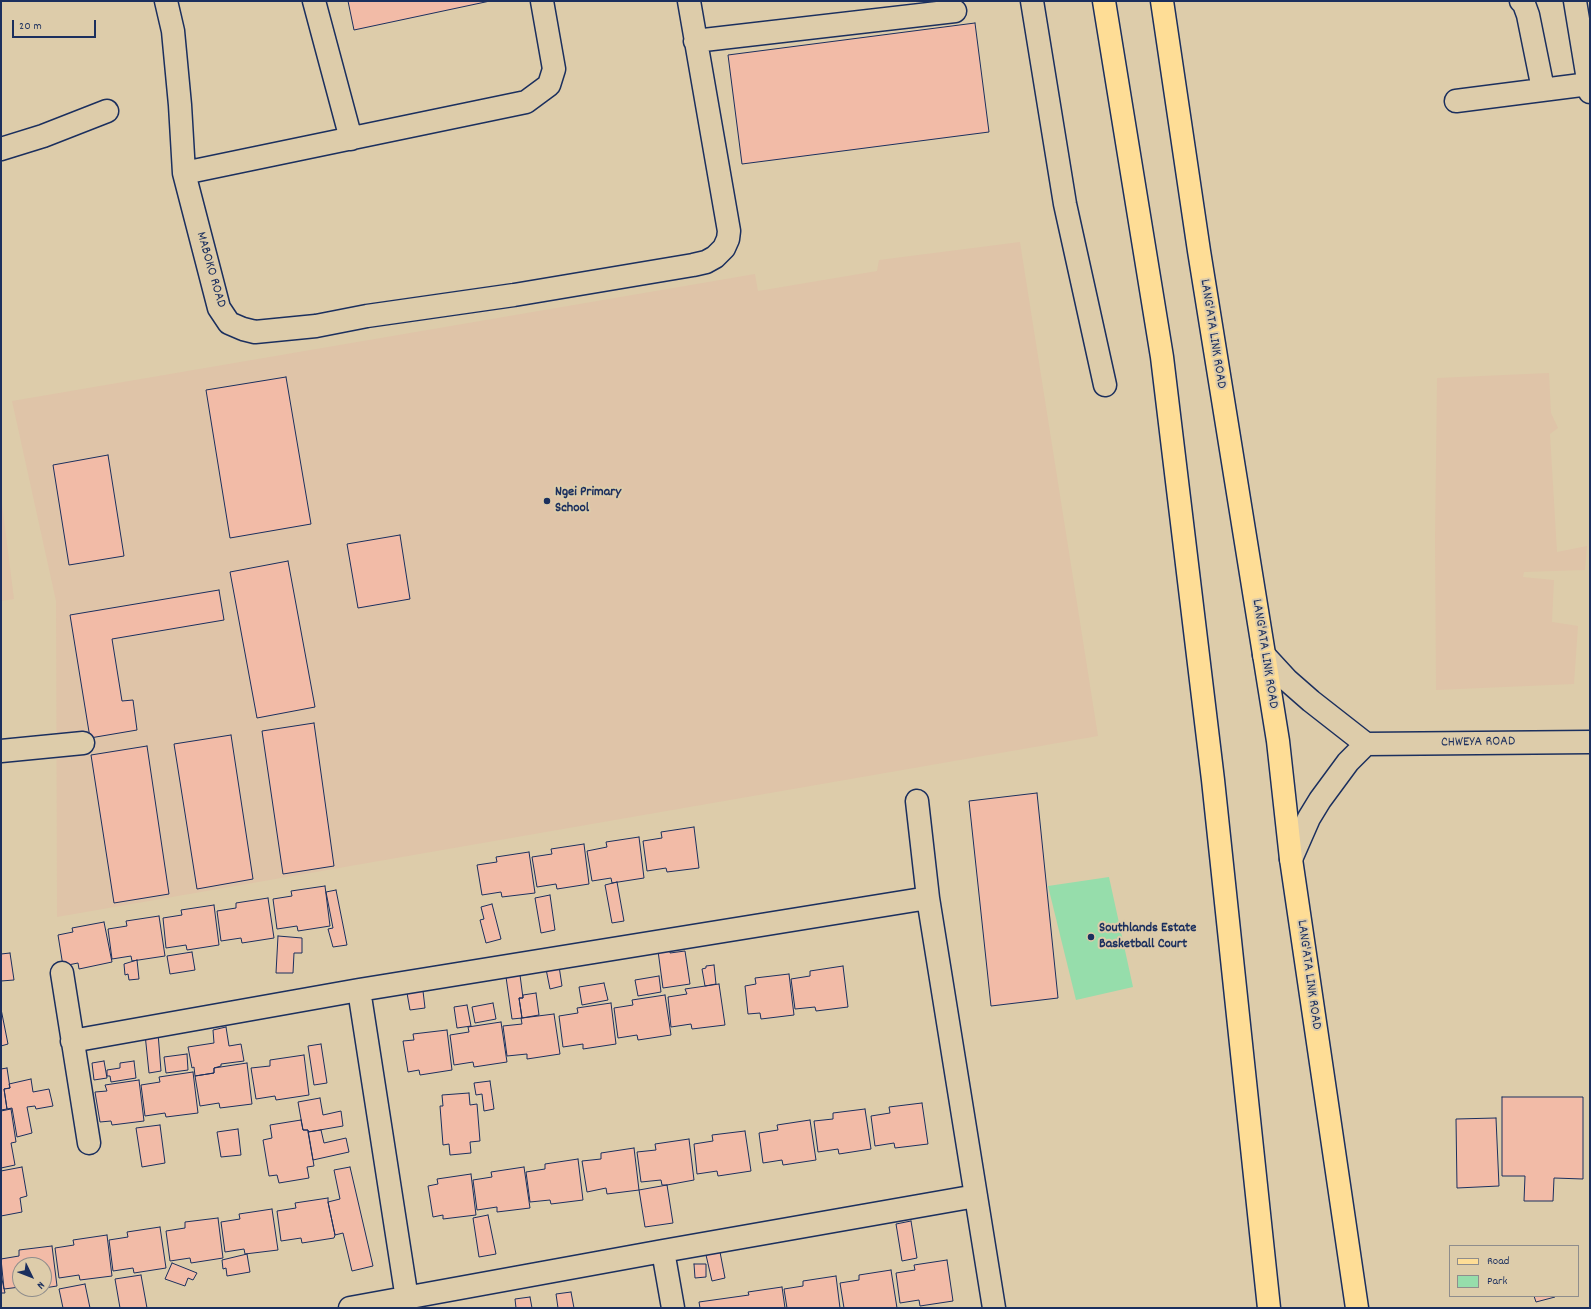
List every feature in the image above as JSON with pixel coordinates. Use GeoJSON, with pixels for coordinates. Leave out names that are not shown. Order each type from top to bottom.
{"type":"FeatureCollection","features":[{"type":"Feature","properties":{"kind":"main road"},"geometry":{"type":"LineString","coordinates":[[1104,1],[1162,357],[1214,788],[1269,1308]]}},
{"type":"Feature","properties":{"kind":"main road","name":"LANG'ATA LINK ROAD"},"geometry":{"type":"LineString","coordinates":[[1162,1],[1200,259],[1278,741],[1291,859],[1357,1308]]}},
{"type":"Feature","properties":{"kind":"street","name":"MABOKO ROAD"},"geometry":{"type":"LineString","coordinates":[[166,1],[173,31],[180,105],[184,174],[219,308],[229,323],[242,329],[256,332],[316,326],[367,316],[514,295],[693,265],[706,262],[715,257],[724,248],[728,239],[729,231],[689,1]]}},
{"type":"Feature","properties":{"kind":"street"},"geometry":{"type":"LineString","coordinates":[[314,1],[351,139]]}},
{"type":"Feature","properties":{"kind":"street"},"geometry":{"type":"LineString","coordinates":[[184,174],[526,102],[549,85],[554,69],[542,1]]}},
{"type":"Feature","properties":{"kind":"street"},"geometry":{"type":"LineString","coordinates":[[1032,1],[1065,204],[1105,385]]}},
{"type":"Feature","properties":{"kind":"street"},"geometry":{"type":"LineString","coordinates":[[1521,1],[1524,4],[1528,15],[1543,89]]}},
{"type":"Feature","properties":{"kind":"street"},"geometry":{"type":"LineString","coordinates":[[1456,101],[1543,89],[1590,88],[1575,1]]}},
{"type":"Feature","properties":{"kind":"street"},"geometry":{"type":"LineString","coordinates":[[695,41],[955,11]]}},
{"type":"Feature","properties":{"kind":"street"},"geometry":{"type":"LineString","coordinates":[[1,149],[43,136],[107,111]]}},
{"type":"Feature","properties":{"kind":"street"},"geometry":{"type":"LineString","coordinates":[[1264,655],[1311,702],[1366,744],[1348,762],[1320,800],[1309,818],[1291,859]]}},
{"type":"Feature","properties":{"kind":"street","name":"CHWEYA ROAD"},"geometry":{"type":"LineString","coordinates":[[1366,744],[1590,742]]}},
{"type":"Feature","properties":{"kind":"street"},"geometry":{"type":"LineString","coordinates":[[1,751],[83,743]]}},
{"type":"Feature","properties":{"kind":"street"},"geometry":{"type":"LineString","coordinates":[[917,801],[928,898],[994,1308]]}},
{"type":"Feature","properties":{"kind":"street"},"geometry":{"type":"LineString","coordinates":[[72,1041],[359,990],[928,898]]}},
{"type":"Feature","properties":{"kind":"street"},"geometry":{"type":"LineString","coordinates":[[62,973],[89,1143]]}},
{"type":"Feature","properties":{"kind":"street"},"geometry":{"type":"LineString","coordinates":[[359,990],[407,1299]]}},
{"type":"Feature","properties":{"kind":"street"},"geometry":{"type":"LineString","coordinates":[[350,1308],[976,1196]]}},
{"type":"Feature","properties":{"kind":"street"},"geometry":{"type":"LineString","coordinates":[[663,1251],[673,1308]]}},
{"type":"Feature","properties":{"kind":"shaded area","name":"Ngei Primary School"},"geometry":{"type":"Polygon","coordinates":[[[1020,242],[1098,736],[57,917],[56,601],[12,401],[755,274],[758,291],[877,271],[879,260],[1020,242]]]}},
{"type":"Feature","properties":{"kind":"shaded area"},"geometry":{"type":"Polygon","coordinates":[[[1549,373],[1551,413],[1558,428],[1550,434],[1557,552],[1587,546],[1585,570],[1524,572],[1523,577],[1554,580],[1552,622],[1578,626],[1574,684],[1436,690],[1435,539],[1437,378],[1549,373]]]}},
{"type":"Feature","properties":{"kind":"shaded area"},"geometry":{"type":"Polygon","coordinates":[[[1,496],[14,599],[1,601],[1,496]]]}},
{"type":"Feature","properties":{"kind":"green space","name":"Southlands Estate Basketball Court"},"geometry":{"type":"Polygon","coordinates":[[[1109,877],[1133,987],[1076,1000],[1048,886],[1109,877]]]}},
{"type":"Feature","properties":{"kind":"building"},"geometry":{"type":"Polygon","coordinates":[[[348,1],[490,1],[354,30],[348,1]]]}},
{"type":"Feature","properties":{"kind":"building"},"geometry":{"type":"Polygon","coordinates":[[[975,23],[989,132],[742,164],[728,55],[975,23]]]}},
{"type":"Feature","properties":{"kind":"building"},"geometry":{"type":"Polygon","coordinates":[[[286,377],[311,524],[230,538],[206,390],[286,377]]]}},
{"type":"Feature","properties":{"kind":"building"},"geometry":{"type":"Polygon","coordinates":[[[108,455],[124,556],[69,565],[53,465],[108,455]]]}},
{"type":"Feature","properties":{"kind":"building"},"geometry":{"type":"Polygon","coordinates":[[[400,535],[410,599],[358,608],[347,544],[400,535]]]}},
{"type":"Feature","properties":{"kind":"building"},"geometry":{"type":"Polygon","coordinates":[[[288,561],[315,707],[257,718],[230,572],[288,561]]]}},
{"type":"Feature","properties":{"kind":"building"},"geometry":{"type":"Polygon","coordinates":[[[219,590],[224,620],[112,639],[122,701],[133,700],[137,730],[90,738],[70,615],[219,590]]]}},
{"type":"Feature","properties":{"kind":"building"},"geometry":{"type":"Polygon","coordinates":[[[314,723],[334,866],[283,874],[262,731],[314,723]]]}},
{"type":"Feature","properties":{"kind":"building"},"geometry":{"type":"Polygon","coordinates":[[[231,735],[253,879],[197,889],[174,744],[231,735]]]}},
{"type":"Feature","properties":{"kind":"building"},"geometry":{"type":"Polygon","coordinates":[[[147,746],[169,894],[114,903],[91,755],[147,746]]]}},
{"type":"Feature","properties":{"kind":"building"},"geometry":{"type":"Polygon","coordinates":[[[1037,793],[1058,998],[991,1006],[969,801],[1037,793]]]}},
{"type":"Feature","properties":{"kind":"building"},"geometry":{"type":"Polygon","coordinates":[[[694,827],[699,868],[667,872],[666,868],[647,871],[643,841],[662,838],[661,832],[694,827]]]}},
{"type":"Feature","properties":{"kind":"building"},"geometry":{"type":"Polygon","coordinates":[[[639,837],[644,878],[612,883],[611,878],[592,881],[587,851],[607,847],[606,842],[639,837]]]}},
{"type":"Feature","properties":{"kind":"building"},"geometry":{"type":"Polygon","coordinates":[[[584,844],[589,884],[557,889],[556,884],[537,887],[532,857],[552,854],[551,849],[584,844]]]}},
{"type":"Feature","properties":{"kind":"building"},"geometry":{"type":"Polygon","coordinates":[[[529,852],[535,893],[502,897],[501,892],[482,895],[477,865],[497,862],[496,857],[529,852]]]}},
{"type":"Feature","properties":{"kind":"building"},"geometry":{"type":"Polygon","coordinates":[[[617,882],[624,921],[612,923],[605,885],[617,882]]]}},
{"type":"Feature","properties":{"kind":"building"},"geometry":{"type":"Polygon","coordinates":[[[325,886],[330,926],[298,931],[297,926],[277,929],[273,899],[292,896],[291,891],[325,886]]]}},
{"type":"Feature","properties":{"kind":"building"},"geometry":{"type":"Polygon","coordinates":[[[336,890],[347,945],[333,947],[328,929],[333,928],[326,892],[336,890]]]}},
{"type":"Feature","properties":{"kind":"building"},"geometry":{"type":"Polygon","coordinates":[[[550,895],[555,930],[541,933],[535,898],[550,895]]]}},
{"type":"Feature","properties":{"kind":"building"},"geometry":{"type":"Polygon","coordinates":[[[268,898],[274,938],[242,943],[241,938],[221,941],[217,911],[236,908],[236,903],[268,898]]]}},
{"type":"Feature","properties":{"kind":"building"},"geometry":{"type":"Polygon","coordinates":[[[492,904],[501,939],[486,943],[480,920],[484,919],[481,907],[492,904]]]}},
{"type":"Feature","properties":{"kind":"building"},"geometry":{"type":"Polygon","coordinates":[[[214,905],[219,945],[187,950],[186,945],[166,948],[163,918],[182,915],[181,910],[214,905]]]}},
{"type":"Feature","properties":{"kind":"building"},"geometry":{"type":"Polygon","coordinates":[[[159,916],[165,956],[132,961],[131,956],[112,959],[108,929],[127,926],[126,921],[159,916]]]}},
{"type":"Feature","properties":{"kind":"building"},"geometry":{"type":"Polygon","coordinates":[[[104,922],[112,962],[79,969],[78,963],[63,966],[58,935],[73,932],[72,928],[104,922]]]}},
{"type":"Feature","properties":{"kind":"building"},"geometry":{"type":"Polygon","coordinates":[[[278,936],[302,938],[302,953],[294,953],[293,973],[276,973],[278,936]]]}},
{"type":"Feature","properties":{"kind":"building"},"geometry":{"type":"Polygon","coordinates":[[[670,949],[670,953],[685,951],[690,984],[663,988],[658,951],[670,949]]]}},
{"type":"Feature","properties":{"kind":"building"},"geometry":{"type":"Polygon","coordinates":[[[192,952],[195,970],[170,974],[167,956],[192,952]]]}},
{"type":"Feature","properties":{"kind":"building"},"geometry":{"type":"Polygon","coordinates":[[[10,953],[14,980],[1,981],[1,954],[10,953]]]}},
{"type":"Feature","properties":{"kind":"building"},"geometry":{"type":"Polygon","coordinates":[[[137,960],[139,979],[129,980],[128,974],[125,975],[124,964],[137,960]]]}},
{"type":"Feature","properties":{"kind":"building"},"geometry":{"type":"Polygon","coordinates":[[[714,965],[716,984],[705,986],[702,969],[706,968],[706,966],[714,965]]]}},
{"type":"Feature","properties":{"kind":"building"},"geometry":{"type":"Polygon","coordinates":[[[559,966],[562,986],[550,989],[546,969],[559,966]]]}},
{"type":"Feature","properties":{"kind":"building"},"geometry":{"type":"Polygon","coordinates":[[[843,966],[848,1007],[816,1011],[815,1007],[795,1009],[791,979],[810,976],[810,971],[843,966]]]}},
{"type":"Feature","properties":{"kind":"building"},"geometry":{"type":"Polygon","coordinates":[[[789,974],[794,1015],[761,1019],[760,1013],[748,1014],[745,986],[756,984],[755,978],[789,974]]]}},
{"type":"Feature","properties":{"kind":"building"},"geometry":{"type":"Polygon","coordinates":[[[520,975],[523,998],[519,998],[522,1018],[512,1019],[506,977],[520,975]]]}},
{"type":"Feature","properties":{"kind":"building"},"geometry":{"type":"Polygon","coordinates":[[[659,976],[661,992],[638,996],[635,980],[659,976]]]}},
{"type":"Feature","properties":{"kind":"building"},"geometry":{"type":"Polygon","coordinates":[[[604,983],[608,1000],[582,1005],[579,987],[604,983]]]}},
{"type":"Feature","properties":{"kind":"building"},"geometry":{"type":"Polygon","coordinates":[[[719,984],[725,1025],[692,1029],[691,1024],[671,1027],[668,997],[687,994],[685,989],[719,984]]]}},
{"type":"Feature","properties":{"kind":"building"},"geometry":{"type":"Polygon","coordinates":[[[423,991],[425,1008],[410,1010],[407,993],[423,991]]]}},
{"type":"Feature","properties":{"kind":"building"},"geometry":{"type":"Polygon","coordinates":[[[536,993],[539,1015],[522,1018],[519,998],[523,998],[523,995],[536,993]]]}},
{"type":"Feature","properties":{"kind":"building"},"geometry":{"type":"Polygon","coordinates":[[[665,995],[671,1035],[638,1040],[637,1035],[618,1038],[614,1008],[633,1005],[632,1000],[665,995]]]}},
{"type":"Feature","properties":{"kind":"building"},"geometry":{"type":"Polygon","coordinates":[[[493,1003],[496,1019],[475,1023],[472,1007],[493,1003]]]}},
{"type":"Feature","properties":{"kind":"building"},"geometry":{"type":"Polygon","coordinates":[[[611,1003],[616,1044],[583,1049],[583,1044],[563,1047],[559,1016],[578,1013],[577,1008],[611,1003]]]}},
{"type":"Feature","properties":{"kind":"building"},"geometry":{"type":"Polygon","coordinates":[[[467,1005],[471,1026],[457,1028],[454,1007],[467,1005]]]}},
{"type":"Feature","properties":{"kind":"building"},"geometry":{"type":"Polygon","coordinates":[[[1,1009],[8,1044],[1,1046],[1,1009]]]}},
{"type":"Feature","properties":{"kind":"building"},"geometry":{"type":"Polygon","coordinates":[[[554,1014],[560,1054],[527,1059],[527,1054],[507,1056],[503,1026],[522,1024],[521,1018],[554,1014]]]}},
{"type":"Feature","properties":{"kind":"building"},"geometry":{"type":"Polygon","coordinates":[[[501,1022],[507,1062],[474,1067],[473,1062],[454,1065],[450,1035],[469,1032],[468,1027],[501,1022]]]}},
{"type":"Feature","properties":{"kind":"building"},"geometry":{"type":"Polygon","coordinates":[[[226,1027],[229,1046],[241,1044],[244,1061],[221,1064],[221,1066],[214,1068],[214,1073],[195,1076],[188,1047],[214,1043],[213,1030],[226,1027]]]}},
{"type":"Feature","properties":{"kind":"building"},"geometry":{"type":"Polygon","coordinates":[[[447,1030],[452,1070],[420,1075],[419,1070],[408,1072],[403,1041],[414,1040],[413,1034],[447,1030]]]}},
{"type":"Feature","properties":{"kind":"building"},"geometry":{"type":"Polygon","coordinates":[[[158,1033],[161,1071],[149,1073],[145,1034],[158,1033]]]}},
{"type":"Feature","properties":{"kind":"building"},"geometry":{"type":"Polygon","coordinates":[[[321,1044],[327,1083],[314,1085],[308,1046],[321,1044]]]}},
{"type":"Feature","properties":{"kind":"building"},"geometry":{"type":"Polygon","coordinates":[[[187,1054],[188,1070],[166,1073],[164,1057],[187,1054]]]}},
{"type":"Feature","properties":{"kind":"building"},"geometry":{"type":"Polygon","coordinates":[[[304,1055],[309,1095],[276,1100],[275,1096],[256,1099],[251,1068],[270,1066],[270,1060],[304,1055]]]}},
{"type":"Feature","properties":{"kind":"building"},"geometry":{"type":"Polygon","coordinates":[[[104,1061],[107,1078],[94,1080],[92,1063],[104,1061]]]}},
{"type":"Feature","properties":{"kind":"building"},"geometry":{"type":"Polygon","coordinates":[[[134,1061],[136,1078],[111,1082],[110,1076],[107,1076],[107,1070],[120,1068],[120,1063],[134,1061]]]}},
{"type":"Feature","properties":{"kind":"building"},"geometry":{"type":"Polygon","coordinates":[[[247,1063],[252,1104],[220,1108],[219,1103],[200,1106],[195,1076],[214,1073],[214,1068],[247,1063]]]}},
{"type":"Feature","properties":{"kind":"building"},"geometry":{"type":"Polygon","coordinates":[[[7,1068],[10,1088],[4,1089],[7,1109],[1,1110],[1,1069],[7,1068]]]}},
{"type":"Feature","properties":{"kind":"building"},"geometry":{"type":"Polygon","coordinates":[[[193,1072],[198,1113],[166,1117],[165,1113],[145,1116],[141,1085],[160,1082],[159,1077],[193,1072]]]}},
{"type":"Feature","properties":{"kind":"building"},"geometry":{"type":"Polygon","coordinates":[[[31,1079],[33,1092],[49,1089],[53,1106],[36,1109],[35,1106],[27,1107],[32,1133],[17,1137],[12,1108],[7,1109],[4,1089],[10,1088],[9,1084],[31,1079]]]}},
{"type":"Feature","properties":{"kind":"building"},"geometry":{"type":"Polygon","coordinates":[[[139,1080],[144,1121],[112,1125],[111,1121],[100,1122],[95,1092],[107,1091],[105,1085],[139,1080]]]}},
{"type":"Feature","properties":{"kind":"building"},"geometry":{"type":"Polygon","coordinates":[[[490,1081],[494,1109],[484,1111],[482,1094],[476,1095],[474,1083],[490,1081]]]}},
{"type":"Feature","properties":{"kind":"building"},"geometry":{"type":"Polygon","coordinates":[[[469,1093],[470,1105],[477,1104],[480,1141],[470,1142],[471,1153],[450,1155],[449,1144],[443,1145],[440,1106],[443,1106],[442,1095],[469,1093]]]}},
{"type":"Feature","properties":{"kind":"building"},"geometry":{"type":"Polygon","coordinates":[[[1502,1097],[1583,1097],[1583,1179],[1554,1178],[1553,1201],[1524,1201],[1525,1176],[1502,1176],[1502,1097]]]}},
{"type":"Feature","properties":{"kind":"building"},"geometry":{"type":"Polygon","coordinates":[[[320,1098],[323,1115],[341,1111],[343,1126],[308,1132],[308,1130],[303,1130],[298,1102],[320,1098]]]}},
{"type":"Feature","properties":{"kind":"building"},"geometry":{"type":"Polygon","coordinates":[[[922,1103],[928,1144],[895,1148],[894,1143],[875,1146],[871,1116],[890,1113],[889,1107],[922,1103]]]}},
{"type":"Feature","properties":{"kind":"building"},"geometry":{"type":"Polygon","coordinates":[[[11,1109],[16,1142],[11,1143],[15,1165],[1,1168],[1,1111],[11,1109]]]}},
{"type":"Feature","properties":{"kind":"building"},"geometry":{"type":"Polygon","coordinates":[[[865,1109],[871,1149],[839,1154],[838,1149],[818,1152],[814,1121],[833,1119],[833,1113],[865,1109]]]}},
{"type":"Feature","properties":{"kind":"building"},"geometry":{"type":"Polygon","coordinates":[[[1496,1118],[1499,1186],[1457,1188],[1456,1119],[1496,1118]]]}},
{"type":"Feature","properties":{"kind":"building"},"geometry":{"type":"Polygon","coordinates":[[[301,1120],[303,1130],[308,1130],[314,1166],[307,1167],[309,1178],[279,1183],[277,1175],[269,1176],[263,1140],[272,1138],[270,1125],[301,1120]]]}},
{"type":"Feature","properties":{"kind":"building"},"geometry":{"type":"Polygon","coordinates":[[[810,1120],[816,1160],[783,1165],[782,1160],[763,1163],[759,1133],[778,1130],[777,1125],[810,1120]]]}},
{"type":"Feature","properties":{"kind":"building"},"geometry":{"type":"Polygon","coordinates":[[[160,1125],[165,1163],[142,1167],[136,1128],[160,1125]]]}},
{"type":"Feature","properties":{"kind":"building"},"geometry":{"type":"Polygon","coordinates":[[[238,1129],[241,1155],[221,1157],[217,1132],[238,1129]]]}},
{"type":"Feature","properties":{"kind":"building"},"geometry":{"type":"Polygon","coordinates":[[[321,1130],[324,1143],[346,1138],[349,1152],[313,1160],[308,1132],[321,1130]]]}},
{"type":"Feature","properties":{"kind":"building"},"geometry":{"type":"Polygon","coordinates":[[[745,1131],[751,1171],[718,1176],[717,1171],[697,1174],[694,1144],[713,1141],[712,1135],[745,1131]]]}},
{"type":"Feature","properties":{"kind":"building"},"geometry":{"type":"Polygon","coordinates":[[[689,1139],[694,1180],[667,1185],[662,1185],[661,1180],[641,1182],[637,1152],[656,1150],[655,1144],[689,1139]]]}},
{"type":"Feature","properties":{"kind":"building"},"geometry":{"type":"Polygon","coordinates":[[[634,1148],[639,1190],[607,1194],[606,1188],[587,1192],[582,1161],[601,1159],[601,1153],[634,1148]]]}},
{"type":"Feature","properties":{"kind":"building"},"geometry":{"type":"Polygon","coordinates":[[[578,1159],[583,1200],[551,1204],[550,1200],[530,1202],[526,1172],[545,1169],[545,1164],[578,1159]]]}},
{"type":"Feature","properties":{"kind":"building"},"geometry":{"type":"Polygon","coordinates":[[[22,1167],[27,1196],[20,1198],[22,1212],[1,1216],[1,1171],[22,1167]]]}},
{"type":"Feature","properties":{"kind":"building"},"geometry":{"type":"Polygon","coordinates":[[[350,1167],[373,1266],[352,1271],[343,1233],[335,1235],[328,1202],[340,1199],[334,1170],[350,1167]]]}},
{"type":"Feature","properties":{"kind":"building"},"geometry":{"type":"Polygon","coordinates":[[[524,1167],[530,1208],[497,1212],[497,1207],[477,1210],[473,1180],[492,1177],[491,1172],[524,1167]]]}},
{"type":"Feature","properties":{"kind":"building"},"geometry":{"type":"Polygon","coordinates":[[[471,1174],[476,1215],[443,1219],[443,1215],[433,1217],[428,1186],[438,1184],[437,1179],[471,1174]]]}},
{"type":"Feature","properties":{"kind":"building"},"geometry":{"type":"Polygon","coordinates":[[[667,1185],[673,1223],[645,1227],[639,1190],[667,1185]]]}},
{"type":"Feature","properties":{"kind":"building"},"geometry":{"type":"Polygon","coordinates":[[[328,1198],[335,1235],[334,1238],[302,1243],[301,1238],[281,1241],[277,1211],[296,1208],[295,1203],[328,1198]]]}},
{"type":"Feature","properties":{"kind":"building"},"geometry":{"type":"Polygon","coordinates":[[[272,1209],[278,1250],[245,1254],[244,1249],[225,1252],[221,1222],[240,1219],[239,1214],[272,1209]]]}},
{"type":"Feature","properties":{"kind":"building"},"geometry":{"type":"Polygon","coordinates":[[[488,1215],[496,1254],[479,1257],[473,1218],[488,1215]]]}},
{"type":"Feature","properties":{"kind":"building"},"geometry":{"type":"Polygon","coordinates":[[[218,1218],[223,1258],[191,1263],[190,1258],[170,1261],[166,1231],[185,1228],[185,1222],[218,1218]]]}},
{"type":"Feature","properties":{"kind":"building"},"geometry":{"type":"Polygon","coordinates":[[[911,1221],[917,1258],[902,1261],[896,1224],[911,1221]]]}},
{"type":"Feature","properties":{"kind":"building"},"geometry":{"type":"Polygon","coordinates":[[[160,1227],[166,1268],[134,1273],[133,1268],[113,1271],[109,1240],[128,1237],[127,1232],[160,1227]]]}},
{"type":"Feature","properties":{"kind":"building"},"geometry":{"type":"Polygon","coordinates":[[[107,1235],[112,1276],[80,1280],[79,1275],[59,1278],[55,1248],[74,1245],[73,1240],[107,1235]]]}},
{"type":"Feature","properties":{"kind":"building"},"geometry":{"type":"Polygon","coordinates":[[[52,1246],[57,1286],[52,1287],[52,1257],[13,1257],[19,1256],[19,1250],[52,1246]]]}},
{"type":"Feature","properties":{"kind":"building"},"geometry":{"type":"Polygon","coordinates":[[[720,1252],[725,1278],[712,1281],[706,1255],[720,1252]]]}},
{"type":"Feature","properties":{"kind":"building"},"geometry":{"type":"Polygon","coordinates":[[[247,1254],[250,1272],[227,1276],[226,1268],[223,1269],[222,1260],[247,1254]]]}},
{"type":"Feature","properties":{"kind":"building"},"geometry":{"type":"Polygon","coordinates":[[[12,1257],[12,1288],[4,1289],[1,1259],[12,1257]]]}},
{"type":"Feature","properties":{"kind":"building"},"geometry":{"type":"Polygon","coordinates":[[[947,1260],[953,1301],[920,1306],[919,1300],[900,1303],[896,1273],[915,1270],[914,1265],[947,1260]]]}},
{"type":"Feature","properties":{"kind":"building"},"geometry":{"type":"Polygon","coordinates":[[[172,1263],[197,1273],[193,1280],[188,1278],[185,1286],[165,1279],[172,1263]]]}},
{"type":"Feature","properties":{"kind":"building"},"geometry":{"type":"Polygon","coordinates":[[[694,1264],[706,1264],[706,1277],[695,1278],[694,1264]]]}},
{"type":"Feature","properties":{"kind":"building"},"geometry":{"type":"Polygon","coordinates":[[[891,1270],[897,1308],[844,1308],[840,1283],[859,1280],[859,1275],[891,1270]]]}},
{"type":"Feature","properties":{"kind":"building"},"geometry":{"type":"Polygon","coordinates":[[[1,1275],[5,1293],[1,1293],[1,1275]]]}},
{"type":"Feature","properties":{"kind":"building"},"geometry":{"type":"Polygon","coordinates":[[[141,1275],[147,1308],[120,1308],[115,1279],[141,1275]]]}},
{"type":"Feature","properties":{"kind":"building"},"geometry":{"type":"Polygon","coordinates":[[[836,1276],[840,1308],[787,1308],[784,1289],[803,1286],[803,1281],[836,1276]]]}},
{"type":"Feature","properties":{"kind":"building"},"geometry":{"type":"Polygon","coordinates":[[[85,1284],[90,1308],[63,1308],[59,1289],[85,1284]]]}},
{"type":"Feature","properties":{"kind":"building"},"geometry":{"type":"Polygon","coordinates":[[[782,1287],[785,1308],[700,1308],[699,1302],[749,1295],[748,1292],[782,1287]]]}},
{"type":"Feature","properties":{"kind":"building"},"geometry":{"type":"Polygon","coordinates":[[[571,1292],[574,1308],[558,1308],[556,1294],[571,1292]]]}},
{"type":"Feature","properties":{"kind":"building"},"geometry":{"type":"Polygon","coordinates":[[[530,1297],[532,1308],[516,1308],[515,1299],[530,1297]]]}},
{"type":"Feature","properties":{"kind":"building"},"geometry":{"type":"Polygon","coordinates":[[[1534,1297],[1555,1297],[1536,1302],[1534,1297]]]}},
{"type":"Feature","properties":{"kind":"place","name":"Ngei Primary School"},"geometry":{"type":"Point","coordinates":[547,501]}},
{"type":"Feature","properties":{"kind":"place","name":"Southlands Estate Basketball Court"},"geometry":{"type":"Point","coordinates":[1091,937]}}]}
